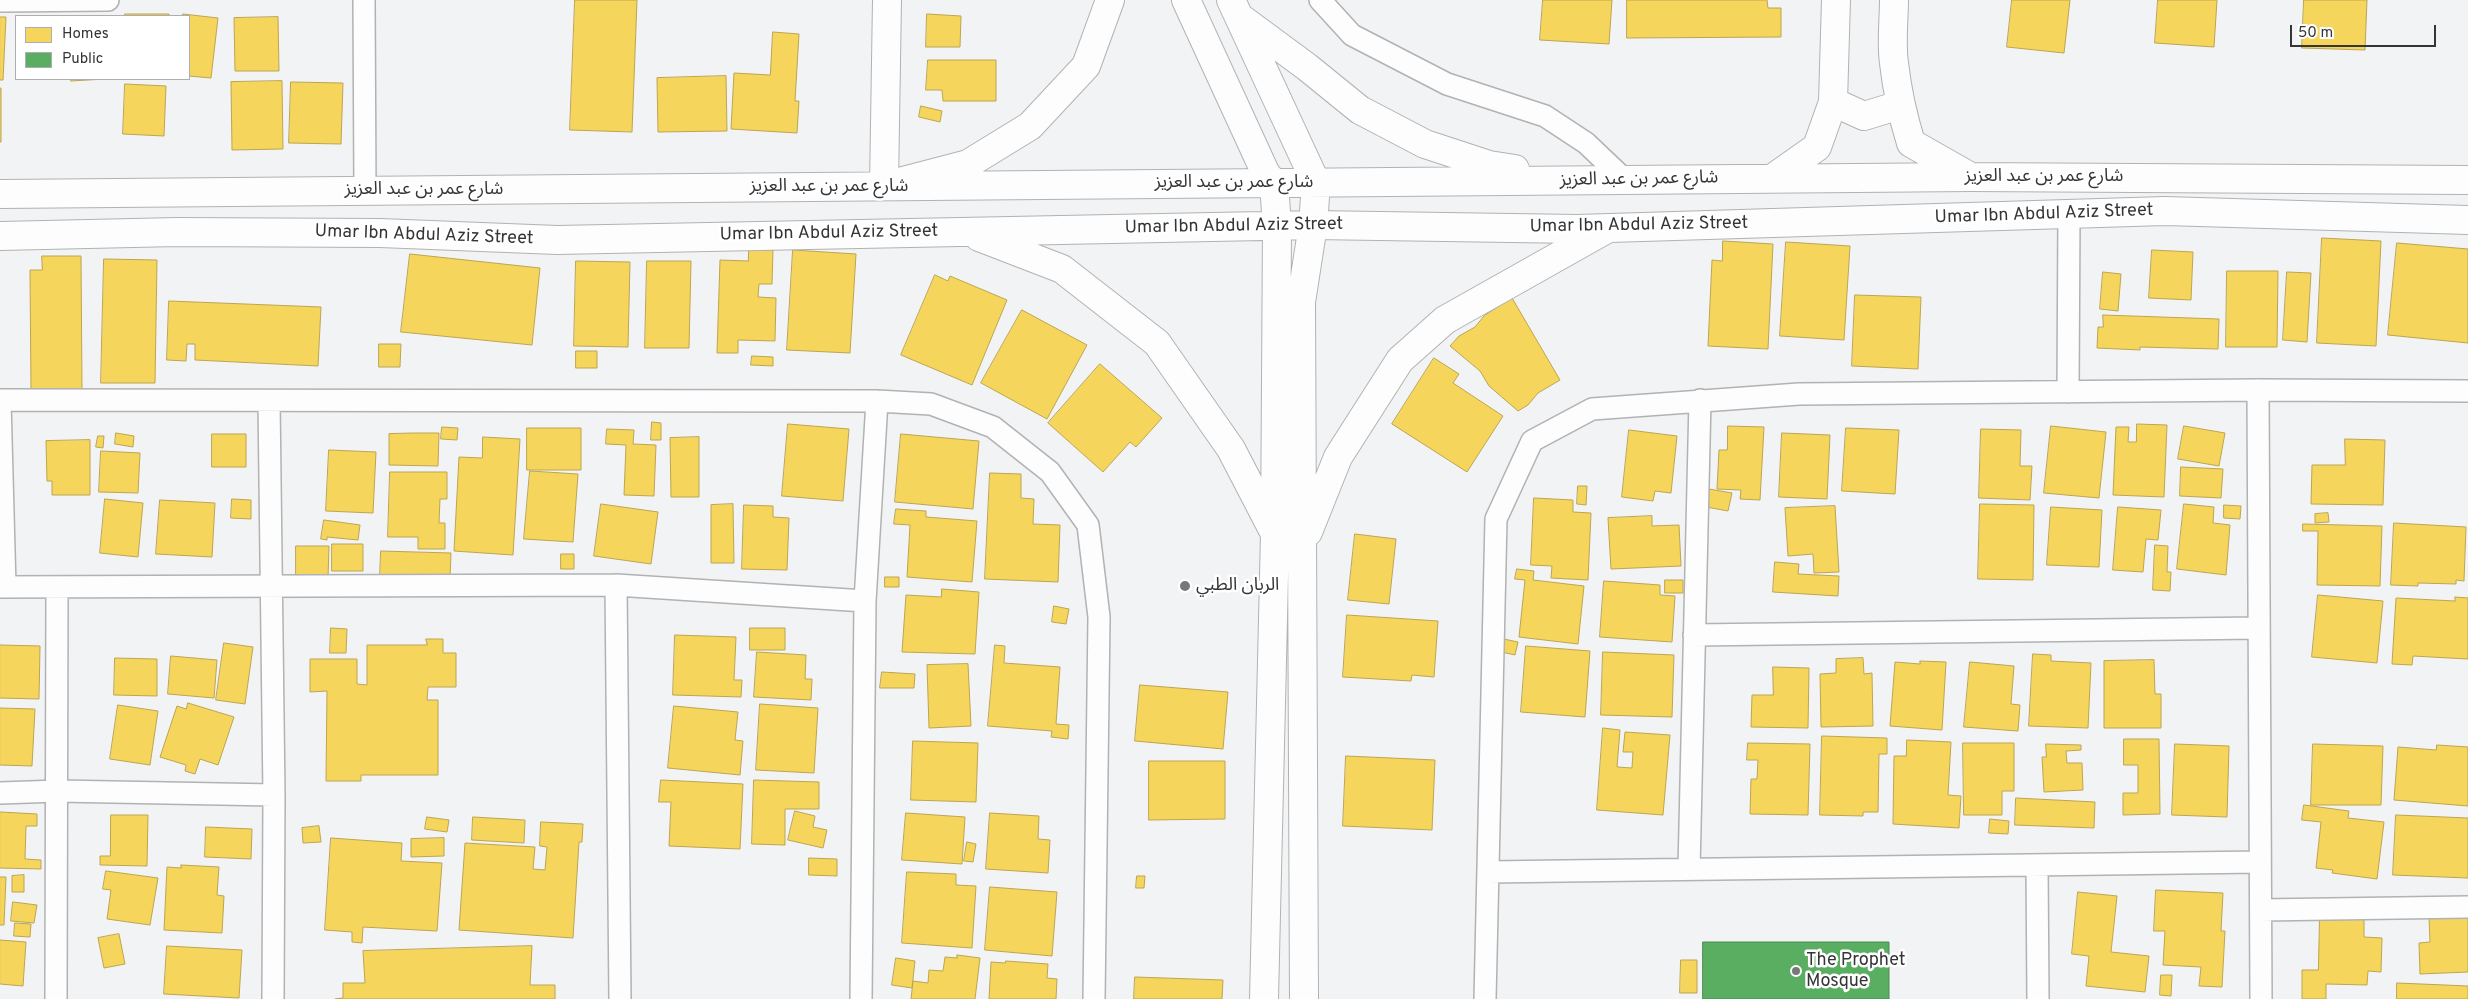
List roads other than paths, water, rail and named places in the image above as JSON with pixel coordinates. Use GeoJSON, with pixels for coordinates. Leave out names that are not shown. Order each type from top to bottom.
{"type":"FeatureCollection","features":[{"type":"Feature","properties":{"kind":"main road"},"geometry":{"type":"LineString","coordinates":[[887,0],[884,186],[968,164],[1030,126],[1086,66],[1110,0]]}},
{"type":"Feature","properties":{"kind":"main road"},"geometry":{"type":"LineString","coordinates":[[1186,0],[1266,174],[1274,183],[1276,227],[1275,534],[1264,999]]}},
{"type":"Feature","properties":{"kind":"main road"},"geometry":{"type":"LineString","coordinates":[[1772,178],[1818,147],[1833,102],[1836,0]]}},
{"type":"Feature","properties":{"kind":"main road"},"geometry":{"type":"LineString","coordinates":[[1894,0],[1894,62],[1898,80],[1900,106],[1911,143],[1971,177]]}},
{"type":"Feature","properties":{"kind":"main road"},"geometry":{"type":"LineString","coordinates":[[1235,8],[1360,110],[1425,144],[1489,165],[1578,180]]}},
{"type":"Feature","properties":{"kind":"main road"},"geometry":{"type":"LineString","coordinates":[[1235,8],[1316,183],[1313,225],[1302,302],[1304,999]]}},
{"type":"Feature","properties":{"kind":"main road"},"geometry":{"type":"LineString","coordinates":[[1833,102],[1864,116],[1900,106]]}},
{"type":"Feature","properties":{"kind":"main road","name":"شارع عمر بن عبد العزيز"},"geometry":{"type":"LineString","coordinates":[[0,194],[1772,178],[1971,177],[2468,180]]}},
{"type":"Feature","properties":{"kind":"main road","name":"Umar Ibn Abdul Aziz Street"},"geometry":{"type":"LineString","coordinates":[[0,236],[177,232],[380,233],[557,240],[1313,225],[1609,228],[2165,212],[2468,220]]}},
{"type":"Feature","properties":{"kind":"main road"},"geometry":{"type":"LineString","coordinates":[[1302,545],[1338,457],[1400,360],[1446,320],[1609,228]]}},
{"type":"Feature","properties":{"kind":"main road"},"geometry":{"type":"LineString","coordinates":[[966,232],[1062,269],[1157,343],[1231,449],[1275,534]]}},
{"type":"Feature","properties":{"kind":"street"},"geometry":{"type":"LineString","coordinates":[[0,1],[108,0]]}},
{"type":"Feature","properties":{"kind":"street"},"geometry":{"type":"LineString","coordinates":[[364,0],[365,190]]}},
{"type":"Feature","properties":{"kind":"street"},"geometry":{"type":"LineString","coordinates":[[1320,0],[1352,35],[1438,80],[1546,116],[1586,143],[1625,180]]}},
{"type":"Feature","properties":{"kind":"street"},"geometry":{"type":"LineString","coordinates":[[2068,392],[2069,214]]}},
{"type":"Feature","properties":{"kind":"street"},"geometry":{"type":"LineString","coordinates":[[2258,390],[2261,999]]}},
{"type":"Feature","properties":{"kind":"street"},"geometry":{"type":"LineString","coordinates":[[1485,999],[1496,519],[1532,441],[1592,408],[1799,394],[2258,390],[2468,391]]}},
{"type":"Feature","properties":{"kind":"street"},"geometry":{"type":"LineString","coordinates":[[866,601],[616,585],[3,587],[0,400],[878,401],[931,404],[993,427],[1050,472],[1088,525],[1099,616],[1094,999]]}},
{"type":"Feature","properties":{"kind":"street"},"geometry":{"type":"LineString","coordinates":[[1689,869],[1700,400]]}},
{"type":"Feature","properties":{"kind":"street"},"geometry":{"type":"LineString","coordinates":[[269,401],[274,795],[273,999]]}},
{"type":"Feature","properties":{"kind":"street"},"geometry":{"type":"LineString","coordinates":[[861,999],[866,601],[878,401]]}},
{"type":"Feature","properties":{"kind":"street"},"geometry":{"type":"LineString","coordinates":[[616,585],[620,999]]}},
{"type":"Feature","properties":{"kind":"street"},"geometry":{"type":"LineString","coordinates":[[56,999],[57,586]]}},
{"type":"Feature","properties":{"kind":"street"},"geometry":{"type":"LineString","coordinates":[[1694,635],[2259,628]]}},
{"type":"Feature","properties":{"kind":"street"},"geometry":{"type":"LineString","coordinates":[[0,793],[58,791],[274,795]]}},
{"type":"Feature","properties":{"kind":"street"},"geometry":{"type":"LineString","coordinates":[[1488,872],[2260,862]]}},
{"type":"Feature","properties":{"kind":"street"},"geometry":{"type":"LineString","coordinates":[[2037,865],[2038,999]]}},
{"type":"Feature","properties":{"kind":"street"},"geometry":{"type":"LineString","coordinates":[[2260,910],[2468,907]]}},
{"type":"Feature","properties":{"kind":"place","name":"الربان الطبي"},"geometry":{"type":"Point","coordinates":[1185,586]}},
{"type":"Feature","properties":{"kind":"place","name":"The Prophet Mosque"},"geometry":{"type":"Point","coordinates":[1796,971]}}]}
